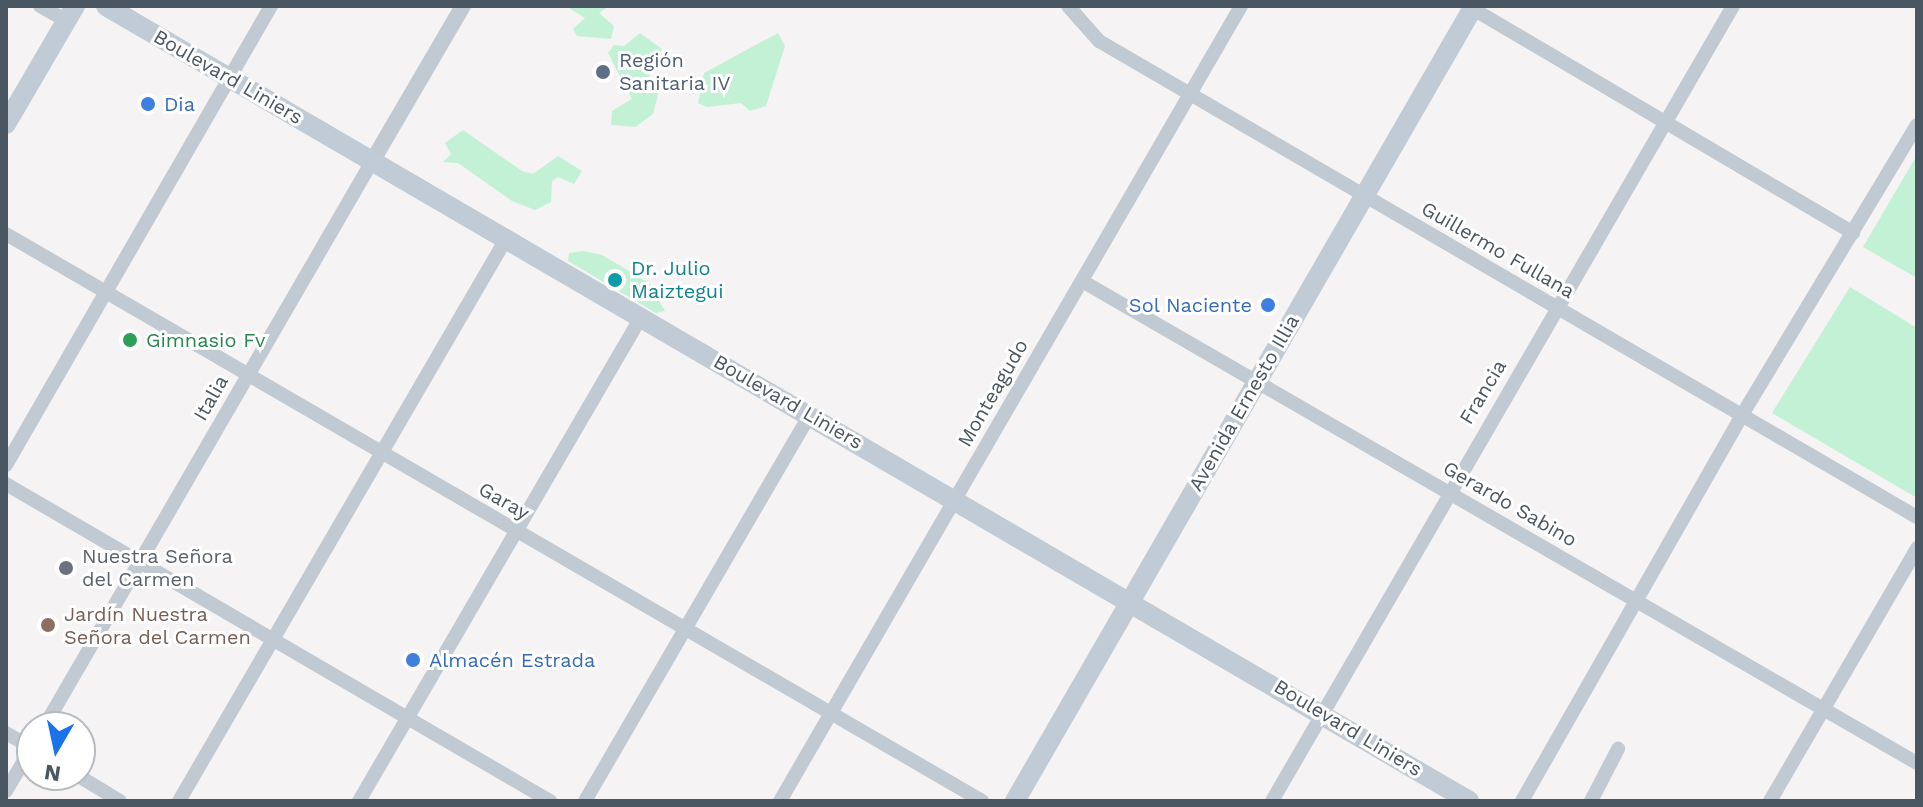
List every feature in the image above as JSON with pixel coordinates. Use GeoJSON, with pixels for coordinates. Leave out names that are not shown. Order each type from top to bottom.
{"type":"FeatureCollection","features":[{"type":"Feature","properties":{"kind":"main road","name":"Boulevard Liniers"},"geometry":{"type":"LineString","coordinates":[[106,6],[1323,712],[1469,801]]}},
{"type":"Feature","properties":{"kind":"main road","name":"Avenida Ernesto Illia"},"geometry":{"type":"LineString","coordinates":[[1015,801],[1472,7]]}},
{"type":"Feature","properties":{"kind":"main road"},"geometry":{"type":"LineString","coordinates":[[6,124],[71,14]]}},
{"type":"Feature","properties":{"kind":"street"},"geometry":{"type":"LineString","coordinates":[[40,6],[71,14]]}},
{"type":"Feature","properties":{"kind":"street"},"geometry":{"type":"LineString","coordinates":[[6,465],[271,6]]}},
{"type":"Feature","properties":{"kind":"street","name":"Italia"},"geometry":{"type":"LineString","coordinates":[[53,711],[463,6]]}},
{"type":"Feature","properties":{"kind":"street","name":"Guillermo Fullana"},"geometry":{"type":"LineString","coordinates":[[1068,6],[1099,41],[1917,517]]}},
{"type":"Feature","properties":{"kind":"street","name":"Monteagudo"},"geometry":{"type":"LineString","coordinates":[[780,801],[1241,6]]}},
{"type":"Feature","properties":{"kind":"street","name":"Francia"},"geometry":{"type":"LineString","coordinates":[[1272,801],[1448,491],[1733,6]]}},
{"type":"Feature","properties":{"kind":"street"},"geometry":{"type":"LineString","coordinates":[[1472,7],[1853,233]]}},
{"type":"Feature","properties":{"kind":"street"},"geometry":{"type":"LineString","coordinates":[[1522,801],[1742,415],[1917,125]]}},
{"type":"Feature","properties":{"kind":"street","name":"Garay"},"geometry":{"type":"LineString","coordinates":[[6,234],[982,801]]}},
{"type":"Feature","properties":{"kind":"street"},"geometry":{"type":"LineString","coordinates":[[179,801],[506,239]]}},
{"type":"Feature","properties":{"kind":"street","name":"Gerardo Sabino"},"geometry":{"type":"LineString","coordinates":[[1082,281],[1917,763]]}},
{"type":"Feature","properties":{"kind":"street"},"geometry":{"type":"LineString","coordinates":[[359,801],[641,317]]}},
{"type":"Feature","properties":{"kind":"street"},"geometry":{"type":"LineString","coordinates":[[585,801],[810,415]]}},
{"type":"Feature","properties":{"kind":"street"},"geometry":{"type":"LineString","coordinates":[[6,484],[550,801]]}},
{"type":"Feature","properties":{"kind":"street"},"geometry":{"type":"LineString","coordinates":[[1770,801],[1917,548]]}},
{"type":"Feature","properties":{"kind":"street"},"geometry":{"type":"LineString","coordinates":[[1591,801],[1618,749]]}},
{"type":"Feature","properties":{"kind":"street"},"geometry":{"type":"LineString","coordinates":[[96,786],[120,801]]}},
{"type":"Feature","properties":{"kind":"green space"},"geometry":{"type":"Polygon","coordinates":[[[566,6],[609,6],[599,13],[614,26],[611,39],[577,36],[573,29],[585,18],[566,6]]]}},
{"type":"Feature","properties":{"kind":"green space"},"geometry":{"type":"Polygon","coordinates":[[[640,33],[662,49],[648,78],[658,95],[653,114],[635,127],[611,125],[612,111],[632,99],[608,53],[614,45],[624,46],[640,33]]]}},
{"type":"Feature","properties":{"kind":"green space"},"geometry":{"type":"Polygon","coordinates":[[[778,33],[785,46],[766,106],[750,111],[741,103],[707,107],[698,103],[704,73],[778,33]]]}},
{"type":"Feature","properties":{"kind":"green space"},"geometry":{"type":"Polygon","coordinates":[[[463,130],[522,171],[533,174],[558,156],[582,171],[574,184],[558,177],[552,181],[551,202],[535,210],[512,201],[458,163],[443,162],[451,154],[445,143],[463,130]]]}},
{"type":"Feature","properties":{"kind":"green space"},"geometry":{"type":"Polygon","coordinates":[[[1917,155],[1917,278],[1863,247],[1917,155]]]}},
{"type":"Feature","properties":{"kind":"green space"},"geometry":{"type":"Polygon","coordinates":[[[583,251],[602,255],[649,283],[665,311],[656,313],[568,261],[569,253],[583,251]]]}},
{"type":"Feature","properties":{"kind":"green space"},"geometry":{"type":"Polygon","coordinates":[[[1850,287],[1917,328],[1917,498],[1772,413],[1850,287]]]}},
{"type":"Feature","properties":{"kind":"place","name":"Región Sanitaria IV"},"geometry":{"type":"Point","coordinates":[603,72]}},
{"type":"Feature","properties":{"kind":"place","name":"Dia"},"geometry":{"type":"Point","coordinates":[148,104]}},
{"type":"Feature","properties":{"kind":"place","name":"Dr. Julio Maiztegui"},"geometry":{"type":"Point","coordinates":[615,280]}},
{"type":"Feature","properties":{"kind":"place","name":"Sol Naciente"},"geometry":{"type":"Point","coordinates":[1268,305]}},
{"type":"Feature","properties":{"kind":"place","name":"Gimnasio Fv"},"geometry":{"type":"Point","coordinates":[130,340]}},
{"type":"Feature","properties":{"kind":"place","name":"Nuestra Señora del Carmen"},"geometry":{"type":"Point","coordinates":[66,568]}},
{"type":"Feature","properties":{"kind":"place","name":"Jardín Nuestra Señora del Carmen"},"geometry":{"type":"Point","coordinates":[48,625]}},
{"type":"Feature","properties":{"kind":"place","name":"Almacén Estrada"},"geometry":{"type":"Point","coordinates":[413,660]}}]}
